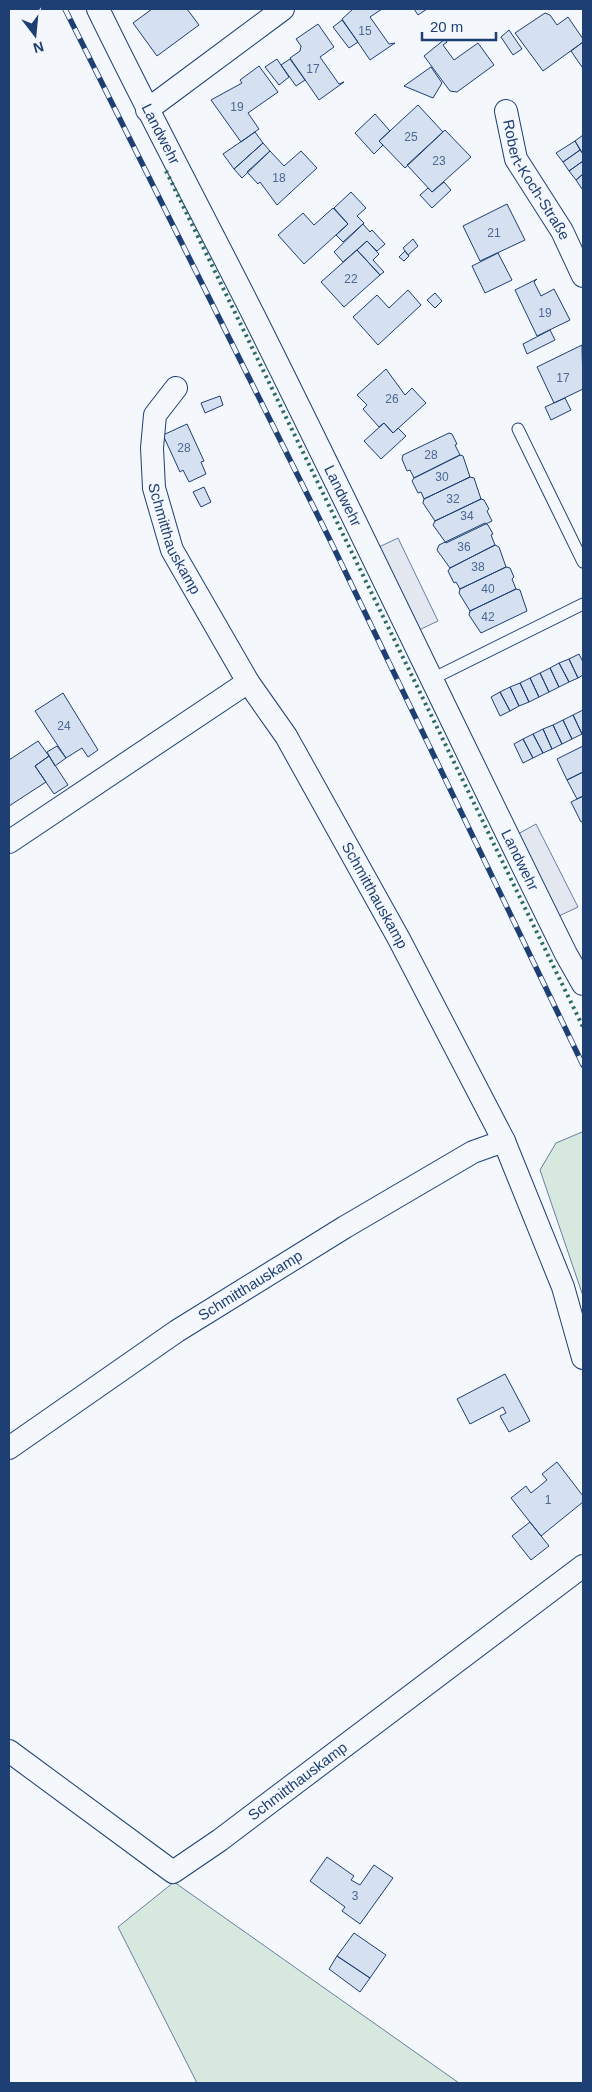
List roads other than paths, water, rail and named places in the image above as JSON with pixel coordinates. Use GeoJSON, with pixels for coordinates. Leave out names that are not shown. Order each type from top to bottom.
{"type":"FeatureCollection","features":[{"type":"Feature","properties":{"kind":"street","name":"Landwehr"},"geometry":{"type":"LineString","coordinates":[[98,9],[147,110],[254,316],[430,680],[566,954],[583,984]]}},
{"type":"Feature","properties":{"kind":"street"},"geometry":{"type":"LineString","coordinates":[[147,110],[282,9]]}},
{"type":"Feature","properties":{"kind":"street","name":"Robert-Koch-Straße"},"geometry":{"type":"LineString","coordinates":[[506,110],[516,159],[562,231],[583,276]]}},
{"type":"Feature","properties":{"kind":"street","name":"Schmitthauskamp"},"geometry":{"type":"LineString","coordinates":[[176,388],[155,415],[152,448],[154,488],[172,550],[248,682],[286,736],[399,938],[504,1141],[563,1287],[583,1358]]}},
{"type":"Feature","properties":{"kind":"street"},"geometry":{"type":"LineString","coordinates":[[9,842],[248,682]]}},
{"type":"Feature","properties":{"kind":"street","name":"Schmitthauskamp"},"geometry":{"type":"LineString","coordinates":[[9,1448],[177,1331],[345,1227],[473,1152],[504,1141]]}},
{"type":"Feature","properties":{"kind":"street","name":"Schmitthauskamp"},"geometry":{"type":"LineString","coordinates":[[9,1751],[173,1872],[220,1840],[583,1566]]}},
{"type":"Feature","properties":{"kind":"lane"},"geometry":{"type":"LineString","coordinates":[[518,429],[583,562]]}},
{"type":"Feature","properties":{"kind":"lane"},"geometry":{"type":"LineString","coordinates":[[430,680],[583,604]]}},
{"type":"Feature","properties":{"kind":"railway"},"geometry":{"type":"LineString","coordinates":[[65,9],[329,538],[583,1065]]}}]}
